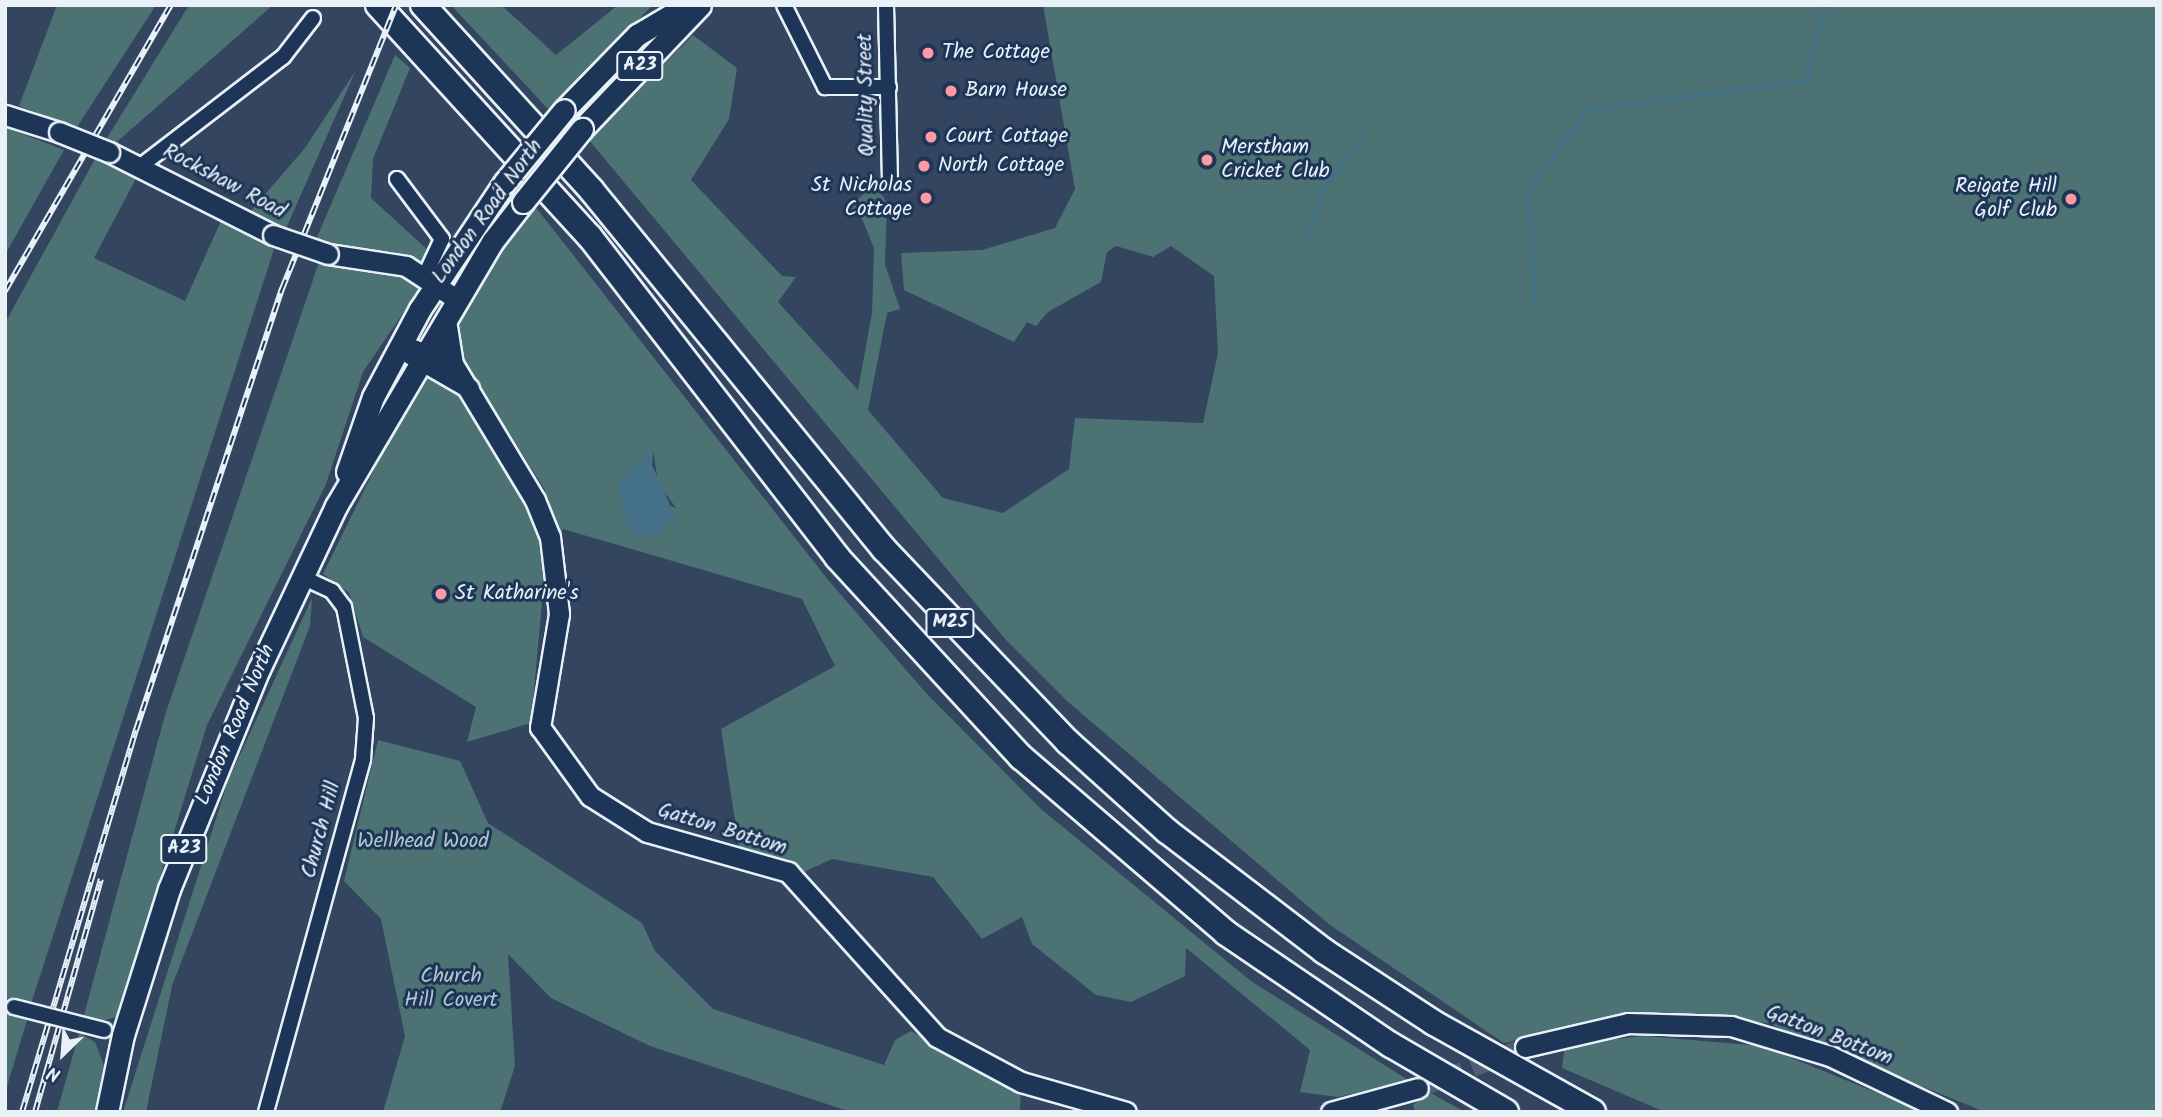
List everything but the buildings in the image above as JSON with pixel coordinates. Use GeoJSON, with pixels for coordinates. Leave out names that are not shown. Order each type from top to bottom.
{"type":"FeatureCollection","features":[{"type":"Feature","properties":{"kind":"highway","name":"M25"},"geometry":{"type":"LineString","coordinates":[[378,5],[573,218],[855,578],[1021,758],[1226,933],[1391,1045],[1506,1112]]}},
{"type":"Feature","properties":{"kind":"highway","name":"M25"},"geometry":{"type":"LineString","coordinates":[[424,5],[592,191],[884,549],[1068,742],[1167,831],[1324,951],[1434,1023],[1592,1112]]}},
{"type":"Feature","properties":{"kind":"main road","name":"London Road North"},"geometry":{"type":"LineString","coordinates":[[336,506],[365,416],[402,345],[431,279],[564,110],[637,35],[688,5]]}},
{"type":"Feature","properties":{"kind":"main road","name":"London Road North"},"geometry":{"type":"LineString","coordinates":[[107,1112],[113,1032],[223,748],[336,506],[458,300],[523,202],[582,129],[700,5]]}},
{"type":"Feature","properties":{"kind":"street"},"geometry":{"type":"LineString","coordinates":[[784,5],[825,87],[889,87]]}},
{"type":"Feature","properties":{"kind":"street","name":"Quality Street"},"geometry":{"type":"LineString","coordinates":[[886,5],[890,183]]}},
{"type":"Feature","properties":{"kind":"street"},"geometry":{"type":"LineString","coordinates":[[142,165],[283,57],[313,18]]}},
{"type":"Feature","properties":{"kind":"street","name":"Rockshaw Road"},"geometry":{"type":"LineString","coordinates":[[5,115],[59,132],[142,165],[273,234],[328,254],[393,262],[431,279],[458,300]]}},
{"type":"Feature","properties":{"kind":"street"},"geometry":{"type":"LineString","coordinates":[[397,179],[442,239],[431,279]]}},
{"type":"Feature","properties":{"kind":"street"},"geometry":{"type":"LineString","coordinates":[[446,320],[453,364]]}},
{"type":"Feature","properties":{"kind":"street","name":"Gatton Bottom"},"geometry":{"type":"LineString","coordinates":[[402,345],[469,388]]}},
{"type":"Feature","properties":{"kind":"street","name":"Gatton Bottom"},"geometry":{"type":"LineString","coordinates":[[424,358],[453,364],[518,463],[550,537],[559,614],[540,727],[590,796],[647,832],[788,872],[937,1037],[1021,1082],[1126,1112]]}},
{"type":"Feature","properties":{"kind":"street","name":"Church Hill"},"geometry":{"type":"LineString","coordinates":[[265,1112],[363,759],[366,718],[344,607],[332,591],[302,577]]}},
{"type":"Feature","properties":{"kind":"street"},"geometry":{"type":"LineString","coordinates":[[9,1006],[113,1032]]}},
{"type":"Feature","properties":{"kind":"street","name":"Gatton Bottom"},"geometry":{"type":"LineString","coordinates":[[1525,1047],[1628,1023],[1731,1026],[1830,1056],[1947,1112]]}},
{"type":"Feature","properties":{"kind":"street"},"geometry":{"type":"LineString","coordinates":[[1331,1112],[1418,1088]]}},
{"type":"Feature","properties":{"kind":"green space"},"geometry":{"type":"Polygon","coordinates":[[[57,5],[156,5],[77,127],[19,106],[57,5]]]}},
{"type":"Feature","properties":{"kind":"green space"},"geometry":{"type":"Polygon","coordinates":[[[189,5],[273,5],[111,147],[107,138],[189,5]]]}},
{"type":"Feature","properties":{"kind":"green space"},"geometry":{"type":"Polygon","coordinates":[[[451,5],[501,5],[556,55],[618,5],[653,5],[548,109],[451,5]]]}},
{"type":"Feature","properties":{"kind":"green space","name":"Reigate Hill Golf Club"},"geometry":{"type":"Polygon","coordinates":[[[1043,5],[2157,5],[2157,1112],[1985,1112],[1767,1023],[1638,1013],[1504,1043],[1330,925],[1067,701],[1006,640],[588,139],[693,35],[737,68],[729,119],[691,180],[782,276],[796,277],[778,302],[858,390],[872,313],[874,248],[862,219],[847,208],[875,184],[887,203],[885,264],[900,309],[887,313],[868,410],[943,498],[1003,513],[1069,469],[1075,418],[1203,423],[1218,353],[1214,276],[1171,246],[1153,257],[1116,246],[1107,252],[1101,282],[1048,312],[1036,326],[1027,322],[1014,342],[904,290],[901,253],[982,250],[1055,228],[1075,189],[1043,5]]]}},
{"type":"Feature","properties":{"kind":"green space"},"geometry":{"type":"Polygon","coordinates":[[[395,55],[410,68],[373,159],[371,198],[430,252],[420,264],[393,252],[314,244],[395,55]]]}},
{"type":"Feature","properties":{"kind":"green space"},"geometry":{"type":"Polygon","coordinates":[[[356,70],[284,233],[248,214],[305,148],[356,70]]]}},
{"type":"Feature","properties":{"kind":"green space"},"geometry":{"type":"Polygon","coordinates":[[[5,127],[64,150],[5,255],[5,127]]]}},
{"type":"Feature","properties":{"kind":"green space"},"geometry":{"type":"Polygon","coordinates":[[[95,159],[140,171],[94,258],[185,301],[221,221],[274,249],[31,1004],[5,997],[5,323],[95,159]]]}},
{"type":"Feature","properties":{"kind":"green space"},"geometry":{"type":"Polygon","coordinates":[[[534,205],[829,581],[926,693],[1041,809],[1251,981],[1408,1080],[1339,1097],[1300,1092],[1310,1050],[1186,948],[1185,976],[1131,1002],[1096,995],[1032,944],[1022,917],[982,939],[933,877],[832,859],[804,872],[739,847],[721,729],[835,666],[802,599],[563,529],[555,541],[545,490],[465,363],[454,322],[534,205]],[[653,449],[618,484],[676,508],[658,483],[653,449]]]}},
{"type":"Feature","properties":{"kind":"green space"},"geometry":{"type":"Polygon","coordinates":[[[319,262],[397,272],[423,284],[363,372],[326,484],[207,725],[117,1017],[101,1021],[84,1015],[165,715],[319,262]]]}},
{"type":"Feature","properties":{"kind":"green space"},"geometry":{"type":"Polygon","coordinates":[[[421,374],[466,398],[533,495],[546,559],[531,723],[467,742],[476,707],[363,637],[349,593],[323,574],[421,374]]]}},
{"type":"Feature","properties":{"kind":"green space"},"geometry":{"type":"Polygon","coordinates":[[[312,598],[310,626],[172,986],[146,1112],[123,1112],[228,781],[312,598]]]}},
{"type":"Feature","properties":{"kind":"green space","name":"Wellhead Wood"},"geometry":{"type":"Polygon","coordinates":[[[378,740],[460,761],[488,823],[642,923],[655,951],[713,1009],[884,1065],[895,1040],[911,1031],[992,1077],[1021,1082],[1020,1112],[851,1112],[650,1046],[551,998],[508,954],[515,1066],[500,1112],[383,1112],[405,1036],[381,919],[344,881],[378,740]]]}},
{"type":"Feature","properties":{"kind":"green space"},"geometry":{"type":"Polygon","coordinates":[[[5,1011],[28,1017],[5,1093],[5,1011]]]}},
{"type":"Feature","properties":{"kind":"green space"},"geometry":{"type":"Polygon","coordinates":[[[79,1033],[95,1042],[106,1071],[96,1112],[57,1112],[79,1033]]]}},
{"type":"Feature","properties":{"kind":"green space"},"geometry":{"type":"Polygon","coordinates":[[[1645,1036],[1762,1046],[1924,1112],[1665,1112],[1562,1068],[1565,1044],[1645,1036]]]}},
{"type":"Feature","properties":{"kind":"green space"},"geometry":{"type":"Polygon","coordinates":[[[1429,1092],[1465,1112],[1415,1112],[1413,1105],[1429,1092]]]}},
{"type":"Feature","properties":{"kind":"water"},"geometry":{"type":"Polygon","coordinates":[[[654,447],[652,465],[676,518],[658,533],[642,535],[628,530],[618,484],[654,447]]]}},
{"type":"Feature","properties":{"kind":"waterway"},"geometry":{"type":"LineString","coordinates":[[1535,302],[1529,191],[1587,110],[1806,81],[1826,5]]}},
{"type":"Feature","properties":{"kind":"waterway"},"geometry":{"type":"LineString","coordinates":[[1308,237],[1323,189],[1363,139]]}},
{"type":"Feature","properties":{"kind":"tunnel"},"geometry":{"type":"LineString","coordinates":[[1418,1088],[1525,1047]]}},
{"type":"Feature","properties":{"kind":"railway"},"geometry":{"type":"LineString","coordinates":[[5,291],[171,5]]}},
{"type":"Feature","properties":{"kind":"railway"},"geometry":{"type":"LineString","coordinates":[[22,1112],[136,730],[282,289],[396,5]]}},
{"type":"Feature","properties":{"kind":"railway"},"geometry":{"type":"LineString","coordinates":[[35,1112],[101,879]]}},
{"type":"Feature","properties":{"kind":"place","name":"The Cottage"},"geometry":{"type":"Point","coordinates":[928,53]}},
{"type":"Feature","properties":{"kind":"place","name":"Barn House"},"geometry":{"type":"Point","coordinates":[951,91]}},
{"type":"Feature","properties":{"kind":"place","name":"Court Cottage"},"geometry":{"type":"Point","coordinates":[931,137]}},
{"type":"Feature","properties":{"kind":"place","name":"Merstham Cricket Club"},"geometry":{"type":"Point","coordinates":[1207,160]}},
{"type":"Feature","properties":{"kind":"place","name":"North Cottage"},"geometry":{"type":"Point","coordinates":[924,166]}},
{"type":"Feature","properties":{"kind":"place","name":"St Nicholas Cottage"},"geometry":{"type":"Point","coordinates":[926,198]}},
{"type":"Feature","properties":{"kind":"place","name":"Reigate Hill Golf Club"},"geometry":{"type":"Point","coordinates":[2071,199]}},
{"type":"Feature","properties":{"kind":"place","name":"St Katharine's"},"geometry":{"type":"Point","coordinates":[441,594]}},
{"type":"Feature","properties":{"kind":"park label","name":"Church Hill Covert"},"geometry":{"type":"Point","coordinates":[451,989]}}]}
